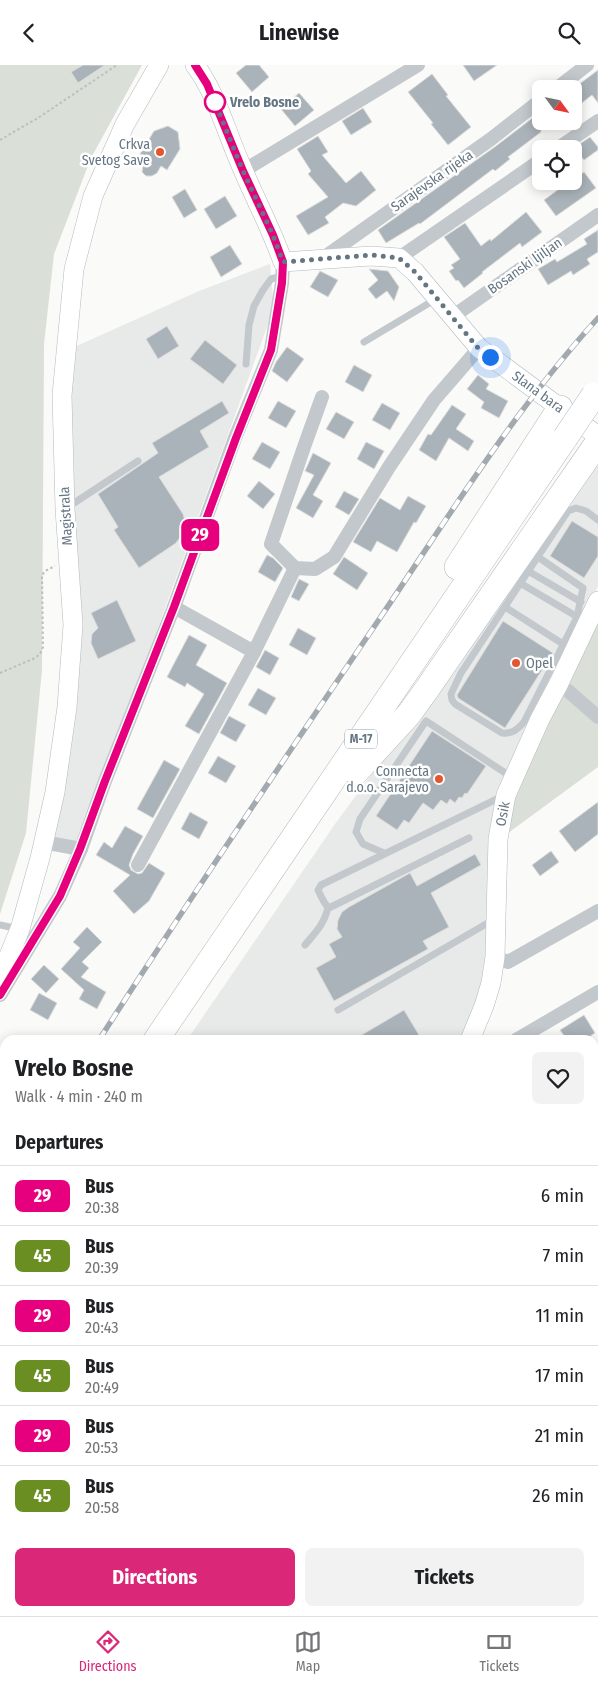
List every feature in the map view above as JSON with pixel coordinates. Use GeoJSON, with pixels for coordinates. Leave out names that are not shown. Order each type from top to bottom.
{"type":"FeatureCollection","features":[{"type":"Feature","properties":{"kind":"highway","name":"M-17"},"geometry":{"type":"LineString","coordinates":[[160,1035],[580,442],[597,400]]}},
{"type":"Feature","properties":{"kind":"highway"},"geometry":{"type":"LineString","coordinates":[[350,768],[372,701],[386,677],[560,408]]}},
{"type":"Feature","properties":{"kind":"highway"},"geometry":{"type":"LineString","coordinates":[[350,768],[408,714],[427,689],[580,442]]}},
{"type":"Feature","properties":{"kind":"highway","name":"M-17"},"geometry":{"type":"LineString","coordinates":[[181,1035],[350,768]]}},
{"type":"Feature","properties":{"kind":"main road","name":"Magistrala"},"geometry":{"type":"LineString","coordinates":[[0,977],[20,929],[43,842],[55,792],[67,707],[73,625],[62,395],[74,269],[92,196],[124,124],[159,65]]}},
{"type":"Feature","properties":{"kind":"main road"},"geometry":{"type":"LineString","coordinates":[[195,65],[207,84],[243,171],[273,235],[282,269],[321,259],[371,255],[399,258]]}},
{"type":"Feature","properties":{"kind":"main road","name":"Slana bara"},"geometry":{"type":"LineString","coordinates":[[399,258],[415,272],[478,348],[598,436]]}},
{"type":"Feature","properties":{"kind":"main road","name":"Osik"},"geometry":{"type":"LineString","coordinates":[[472,1035],[491,983],[495,957],[498,839],[510,786],[540,719],[560,683],[590,601]]}},
{"type":"Feature","properties":{"kind":"street"},"geometry":{"type":"LineString","coordinates":[[243,171],[418,65]]}},
{"type":"Feature","properties":{"kind":"street"},"geometry":{"type":"LineString","coordinates":[[568,80],[587,65]]}},
{"type":"Feature","properties":{"kind":"street","name":"Sarajevska rijeka"},"geometry":{"type":"LineString","coordinates":[[321,259],[491,139],[532,107]]}},
{"type":"Feature","properties":{"kind":"street"},"geometry":{"type":"LineString","coordinates":[[571,140],[598,121]]}},
{"type":"Feature","properties":{"kind":"street"},"geometry":{"type":"LineString","coordinates":[[399,258],[532,166]]}},
{"type":"Feature","properties":{"kind":"street","name":"Bosanski ljiljan"},"geometry":{"type":"LineString","coordinates":[[452,317],[598,215]]}},
{"type":"Feature","properties":{"kind":"street"},"geometry":{"type":"LineString","coordinates":[[0,995],[60,896],[174,607],[236,438],[271,350],[282,269]]}},
{"type":"Feature","properties":{"kind":"street"},"geometry":{"type":"LineString","coordinates":[[322,397],[272,544],[295,568],[315,569],[334,557],[388,467],[434,400],[478,348]]}},
{"type":"Feature","properties":{"kind":"street"},"geometry":{"type":"LineString","coordinates":[[138,865],[254,652],[295,568]]}},
{"type":"Feature","properties":{"kind":"street"},"geometry":{"type":"LineString","coordinates":[[174,607],[254,652]]}},
{"type":"Feature","properties":{"kind":"street"},"geometry":{"type":"LineString","coordinates":[[560,683],[598,717]]}},
{"type":"Feature","properties":{"kind":"street"},"geometry":{"type":"LineString","coordinates":[[43,842],[80,849]]}},
{"type":"Feature","properties":{"kind":"street"},"geometry":{"type":"LineString","coordinates":[[495,957],[508,962],[598,911]]}},
{"type":"Feature","properties":{"kind":"street"},"geometry":{"type":"LineString","coordinates":[[525,1035],[598,992]]}},
{"type":"Feature","properties":{"kind":"lane"},"geometry":{"type":"LineString","coordinates":[[246,364],[249,325],[254,306],[271,279],[282,269]]}},
{"type":"Feature","properties":{"kind":"lane"},"geometry":{"type":"LineString","coordinates":[[364,342],[436,299]]}},
{"type":"Feature","properties":{"kind":"lane"},"geometry":{"type":"LineString","coordinates":[[66,509],[138,461]]}},
{"type":"Feature","properties":{"kind":"lane"},"geometry":{"type":"LineString","coordinates":[[520,583],[583,619],[563,644],[524,722],[510,734],[502,733],[455,704],[451,694],[461,673],[520,583],[568,511],[576,508],[586,511],[598,520]]}},
{"type":"Feature","properties":{"kind":"lane"},"geometry":{"type":"LineString","coordinates":[[538,557],[583,588],[590,601]]}},
{"type":"Feature","properties":{"kind":"lane"},"geometry":{"type":"LineString","coordinates":[[528,571],[590,601]]}},
{"type":"Feature","properties":{"kind":"lane"},"geometry":{"type":"LineString","coordinates":[[505,607],[563,644]]}},
{"type":"Feature","properties":{"kind":"lane"},"geometry":{"type":"LineString","coordinates":[[305,945],[326,917],[328,907],[318,890],[320,885],[384,853],[510,786],[426,721],[360,819],[356,832],[363,844],[384,853]]}},
{"type":"Feature","properties":{"kind":"lane"},"geometry":{"type":"LineString","coordinates":[[328,907],[469,838]]}},
{"type":"Feature","properties":{"kind":"lane"},"geometry":{"type":"LineString","coordinates":[[338,1010],[496,919]]}},
{"type":"Feature","properties":{"kind":"lane"},"geometry":{"type":"LineString","coordinates":[[0,925],[20,929]]}},
{"type":"Feature","properties":{"kind":"path"},"geometry":{"type":"LineString","coordinates":[[0,140],[38,118],[117,65]]}},
{"type":"Feature","properties":{"kind":"path"},"geometry":{"type":"LineString","coordinates":[[0,673],[40,654],[43,647],[42,575],[45,571],[69,561]]}},
{"type":"Feature","properties":{"kind":"shaded area"},"geometry":{"type":"Polygon","coordinates":[[[0,65],[142,65],[91,158],[54,254],[44,344],[42,670],[26,833],[0,914],[0,65]]]}},
{"type":"Feature","properties":{"kind":"shaded area"},"geometry":{"type":"Polygon","coordinates":[[[270,264],[274,308],[115,746],[76,845],[37,840],[55,792],[73,625],[70,349],[199,291],[270,264]]]}},
{"type":"Feature","properties":{"kind":"shaded area"},"geometry":{"type":"Polygon","coordinates":[[[598,465],[598,586],[528,738],[515,779],[491,975],[468,1035],[190,1035],[335,824],[426,701],[563,500],[598,465]]]}},
{"type":"Feature","properties":{"kind":"shaded area"},"geometry":{"type":"Polygon","coordinates":[[[598,601],[598,767],[500,839],[501,817],[598,601]]]}},
{"type":"Feature","properties":{"kind":"building"},"geometry":{"type":"Polygon","coordinates":[[[83,65],[105,65],[78,83],[71,72],[83,65]]]}},
{"type":"Feature","properties":{"kind":"building"},"geometry":{"type":"Polygon","coordinates":[[[246,65],[259,65],[269,77],[252,92],[236,73],[246,65]]]}},
{"type":"Feature","properties":{"kind":"building"},"geometry":{"type":"Polygon","coordinates":[[[463,65],[497,65],[474,81],[463,65]]]}},
{"type":"Feature","properties":{"kind":"building"},"geometry":{"type":"Polygon","coordinates":[[[598,70],[598,103],[592,95],[582,103],[582,82],[598,70]]]}},
{"type":"Feature","properties":{"kind":"building"},"geometry":{"type":"Polygon","coordinates":[[[432,74],[448,95],[446,96],[471,127],[448,145],[408,92],[432,74]]]}},
{"type":"Feature","properties":{"kind":"building"},"geometry":{"type":"Polygon","coordinates":[[[299,93],[314,110],[295,126],[281,109],[299,93]]]}},
{"type":"Feature","properties":{"kind":"building"},"geometry":{"type":"Polygon","coordinates":[[[363,108],[372,122],[351,135],[342,121],[363,108]]]}},
{"type":"Feature","properties":{"kind":"building"},"geometry":{"type":"Polygon","coordinates":[[[532,118],[532,130],[541,130],[541,132],[508,157],[510,159],[495,171],[493,169],[420,224],[386,243],[378,230],[532,118]]]}},
{"type":"Feature","properties":{"kind":"building","name":"Crkva Svetog Save"},"geometry":{"type":"Polygon","coordinates":[[[168,126],[178,132],[180,149],[167,170],[161,166],[157,173],[152,176],[146,176],[142,172],[147,159],[140,154],[154,131],[168,126]]]}},
{"type":"Feature","properties":{"kind":"building"},"geometry":{"type":"Polygon","coordinates":[[[318,136],[328,152],[322,155],[346,183],[361,171],[376,190],[356,206],[343,203],[325,217],[329,223],[308,235],[296,216],[328,197],[308,174],[311,171],[297,149],[318,136]]]}},
{"type":"Feature","properties":{"kind":"building"},"geometry":{"type":"Polygon","coordinates":[[[590,137],[598,147],[598,150],[584,160],[582,158],[582,142],[590,137]]]}},
{"type":"Feature","properties":{"kind":"building"},"geometry":{"type":"Polygon","coordinates":[[[584,172],[596,188],[556,216],[544,200],[558,190],[582,190],[582,174],[584,172]]]}},
{"type":"Feature","properties":{"kind":"building"},"geometry":{"type":"Polygon","coordinates":[[[185,189],[197,210],[184,218],[172,197],[185,189]]]}},
{"type":"Feature","properties":{"kind":"building"},"geometry":{"type":"Polygon","coordinates":[[[225,196],[237,216],[216,229],[204,209],[225,196]]]}},
{"type":"Feature","properties":{"kind":"building"},"geometry":{"type":"Polygon","coordinates":[[[526,212],[542,232],[522,247],[520,243],[464,288],[458,280],[456,281],[449,271],[454,268],[451,265],[460,259],[444,237],[465,223],[481,246],[490,239],[491,241],[526,212]]]}},
{"type":"Feature","properties":{"kind":"building"},"geometry":{"type":"Polygon","coordinates":[[[598,230],[598,252],[587,259],[590,264],[573,275],[571,271],[548,285],[538,269],[555,259],[557,262],[587,244],[584,239],[598,230]]]}},
{"type":"Feature","properties":{"kind":"building"},"geometry":{"type":"Polygon","coordinates":[[[230,245],[242,264],[221,277],[210,257],[230,245]]]}},
{"type":"Feature","properties":{"kind":"building"},"geometry":{"type":"Polygon","coordinates":[[[369,269],[388,271],[399,287],[394,301],[387,291],[376,299],[368,289],[378,280],[369,269]]]}},
{"type":"Feature","properties":{"kind":"building"},"geometry":{"type":"Polygon","coordinates":[[[320,271],[338,280],[328,297],[310,287],[320,271]]]}},
{"type":"Feature","properties":{"kind":"building"},"geometry":{"type":"Polygon","coordinates":[[[167,326],[179,346],[158,359],[146,339],[167,326]]]}},
{"type":"Feature","properties":{"kind":"building"},"geometry":{"type":"Polygon","coordinates":[[[205,340],[237,365],[223,384],[190,359],[205,340]]]}},
{"type":"Feature","properties":{"kind":"building"},"geometry":{"type":"Polygon","coordinates":[[[287,347],[304,359],[287,382],[272,371],[287,347]]]}},
{"type":"Feature","properties":{"kind":"building"},"geometry":{"type":"Polygon","coordinates":[[[354,365],[372,375],[363,392],[345,382],[354,365]]]}},
{"type":"Feature","properties":{"kind":"building"},"geometry":{"type":"Polygon","coordinates":[[[478,375],[489,384],[486,389],[508,401],[499,418],[481,408],[484,402],[467,389],[478,375]]]}},
{"type":"Feature","properties":{"kind":"building"},"geometry":{"type":"Polygon","coordinates":[[[222,401],[229,413],[200,431],[209,447],[159,477],[183,514],[186,529],[176,543],[139,568],[114,530],[118,527],[98,494],[158,453],[152,443],[222,401]]]}},
{"type":"Feature","properties":{"kind":"building"},"geometry":{"type":"Polygon","coordinates":[[[278,401],[296,411],[286,428],[268,418],[278,401]]]}},
{"type":"Feature","properties":{"kind":"building"},"geometry":{"type":"Polygon","coordinates":[[[382,403],[400,413],[390,430],[372,420],[382,403]]]}},
{"type":"Feature","properties":{"kind":"building"},"geometry":{"type":"Polygon","coordinates":[[[452,405],[466,414],[456,429],[474,441],[468,451],[449,438],[436,461],[419,450],[428,434],[431,435],[452,405]]]}},
{"type":"Feature","properties":{"kind":"building"},"geometry":{"type":"Polygon","coordinates":[[[336,412],[354,422],[344,439],[326,429],[336,412]]]}},
{"type":"Feature","properties":{"kind":"building"},"geometry":{"type":"Polygon","coordinates":[[[262,442],[280,452],[270,469],[252,459],[262,442]]]}},
{"type":"Feature","properties":{"kind":"building"},"geometry":{"type":"Polygon","coordinates":[[[366,442],[384,451],[374,469],[357,459],[366,442]]]}},
{"type":"Feature","properties":{"kind":"building"},"geometry":{"type":"Polygon","coordinates":[[[313,453],[331,463],[313,495],[323,501],[313,518],[296,508],[314,475],[305,471],[313,453]]]}},
{"type":"Feature","properties":{"kind":"building"},"geometry":{"type":"Polygon","coordinates":[[[259,481],[275,494],[263,509],[247,496],[259,481]]]}},
{"type":"Feature","properties":{"kind":"building"},"geometry":{"type":"Polygon","coordinates":[[[344,491],[359,499],[349,515],[335,507],[344,491]]]}},
{"type":"Feature","properties":{"kind":"building"},"geometry":{"type":"Polygon","coordinates":[[[408,496],[426,506],[416,523],[414,522],[397,552],[377,541],[371,552],[353,542],[380,498],[400,510],[408,496]]]}},
{"type":"Feature","properties":{"kind":"building"},"geometry":{"type":"Polygon","coordinates":[[[572,521],[598,537],[598,556],[584,578],[550,556],[572,521]]]}},
{"type":"Feature","properties":{"kind":"building"},"geometry":{"type":"Polygon","coordinates":[[[267,555],[283,568],[275,582],[258,572],[267,555]]]}},
{"type":"Feature","properties":{"kind":"building"},"geometry":{"type":"Polygon","coordinates":[[[344,557],[368,573],[357,590],[333,574],[344,557]]]}},
{"type":"Feature","properties":{"kind":"building"},"geometry":{"type":"Polygon","coordinates":[[[299,579],[309,584],[299,601],[291,597],[299,579]]]}},
{"type":"Feature","properties":{"kind":"building"},"geometry":{"type":"Polygon","coordinates":[[[117,600],[136,641],[98,659],[91,643],[92,634],[98,628],[91,613],[117,600]]]}},
{"type":"Feature","properties":{"kind":"building"},"geometry":{"type":"Polygon","coordinates":[[[503,621],[553,653],[505,728],[458,698],[457,695],[503,621]]]}},
{"type":"Feature","properties":{"kind":"building"},"geometry":{"type":"Polygon","coordinates":[[[298,628],[316,638],[307,655],[289,645],[298,628]]]}},
{"type":"Feature","properties":{"kind":"building"},"geometry":{"type":"Polygon","coordinates":[[[189,635],[207,645],[196,665],[227,683],[199,734],[185,726],[204,694],[187,683],[185,687],[167,677],[189,635]]]}},
{"type":"Feature","properties":{"kind":"building"},"geometry":{"type":"Polygon","coordinates":[[[265,650],[279,658],[270,675],[256,667],[265,650]]]}},
{"type":"Feature","properties":{"kind":"building"},"geometry":{"type":"Polygon","coordinates":[[[258,688],[276,698],[266,715],[248,705],[258,688]]]}},
{"type":"Feature","properties":{"kind":"building"},"geometry":{"type":"Polygon","coordinates":[[[229,716],[246,725],[236,742],[220,733],[229,716]]]}},
{"type":"Feature","properties":{"kind":"building","name":"Connecta d.o.o. Sarajevo"},"geometry":{"type":"Polygon","coordinates":[[[432,731],[486,766],[467,794],[465,793],[462,798],[459,797],[455,803],[450,799],[447,804],[441,800],[433,810],[423,803],[409,823],[404,820],[397,830],[376,816],[432,731]]]}},
{"type":"Feature","properties":{"kind":"building"},"geometry":{"type":"Polygon","coordinates":[[[218,756],[236,766],[226,783],[208,773],[218,756]]]}},
{"type":"Feature","properties":{"kind":"building"},"geometry":{"type":"Polygon","coordinates":[[[164,760],[180,769],[153,818],[137,809],[164,760]]]}},
{"type":"Feature","properties":{"kind":"building"},"geometry":{"type":"Polygon","coordinates":[[[598,802],[598,834],[575,852],[559,831],[598,802]]]}},
{"type":"Feature","properties":{"kind":"building"},"geometry":{"type":"Polygon","coordinates":[[[190,812],[208,822],[199,839],[181,829],[190,812]]]}},
{"type":"Feature","properties":{"kind":"building"},"geometry":{"type":"Polygon","coordinates":[[[125,826],[143,836],[129,865],[131,870],[138,874],[142,873],[149,863],[165,873],[149,901],[134,914],[113,891],[130,875],[96,855],[104,842],[112,848],[125,826]]]}},
{"type":"Feature","properties":{"kind":"building"},"geometry":{"type":"Polygon","coordinates":[[[551,851],[559,862],[540,876],[532,865],[551,851]]]}},
{"type":"Feature","properties":{"kind":"building"},"geometry":{"type":"Polygon","coordinates":[[[475,854],[481,865],[431,893],[449,927],[423,941],[428,949],[334,1001],[316,968],[336,957],[329,944],[342,937],[337,929],[338,920],[342,912],[410,873],[417,886],[475,854]]]}},
{"type":"Feature","properties":{"kind":"building"},"geometry":{"type":"Polygon","coordinates":[[[87,927],[102,942],[82,962],[89,968],[81,977],[106,992],[97,1009],[79,999],[84,990],[61,969],[80,948],[73,942],[87,927]]]}},
{"type":"Feature","properties":{"kind":"building"},"geometry":{"type":"Polygon","coordinates":[[[44,965],[59,979],[46,993],[31,979],[44,965]]]}},
{"type":"Feature","properties":{"kind":"building"},"geometry":{"type":"Polygon","coordinates":[[[39,993],[57,1003],[48,1020],[30,1010],[39,993]]]}},
{"type":"Feature","properties":{"kind":"building"},"geometry":{"type":"Polygon","coordinates":[[[404,1010],[419,1035],[362,1035],[404,1010]]]}},
{"type":"Feature","properties":{"kind":"building"},"geometry":{"type":"Polygon","coordinates":[[[584,1015],[595,1033],[592,1035],[564,1035],[560,1030],[584,1015]]]}},
{"type":"Feature","properties":{"kind":"railway"},"geometry":{"type":"LineString","coordinates":[[102,1035],[238,828],[457,502],[539,389],[598,318]]}},
{"type":"Feature","properties":{"kind":"bus line","name":"29"},"geometry":{"type":"LineString","coordinates":[[0,995],[60,896],[80,849],[271,350],[282,283],[283,262],[207,84],[195,65]]}},
{"type":"Feature","properties":{"kind":"place","name":"Vrelo Bosne"},"geometry":{"type":"Point","coordinates":[215,102]}},
{"type":"Feature","properties":{"kind":"place","name":"Crkva Svetog Save"},"geometry":{"type":"Point","coordinates":[160,152]}},
{"type":"Feature","properties":{"kind":"place","name":"Opel"},"geometry":{"type":"Point","coordinates":[516,663]}},
{"type":"Feature","properties":{"kind":"place","name":"Connecta d.o.o. Sarajevo"},"geometry":{"type":"Point","coordinates":[439,779]}},
{"type":"Feature","properties":{"kind":"route"},"geometry":{"type":"LineString","coordinates":[[215,102],[214,100],[283,262],[371,255],[399,258],[408,264],[478,348],[490,357]]}}]}
